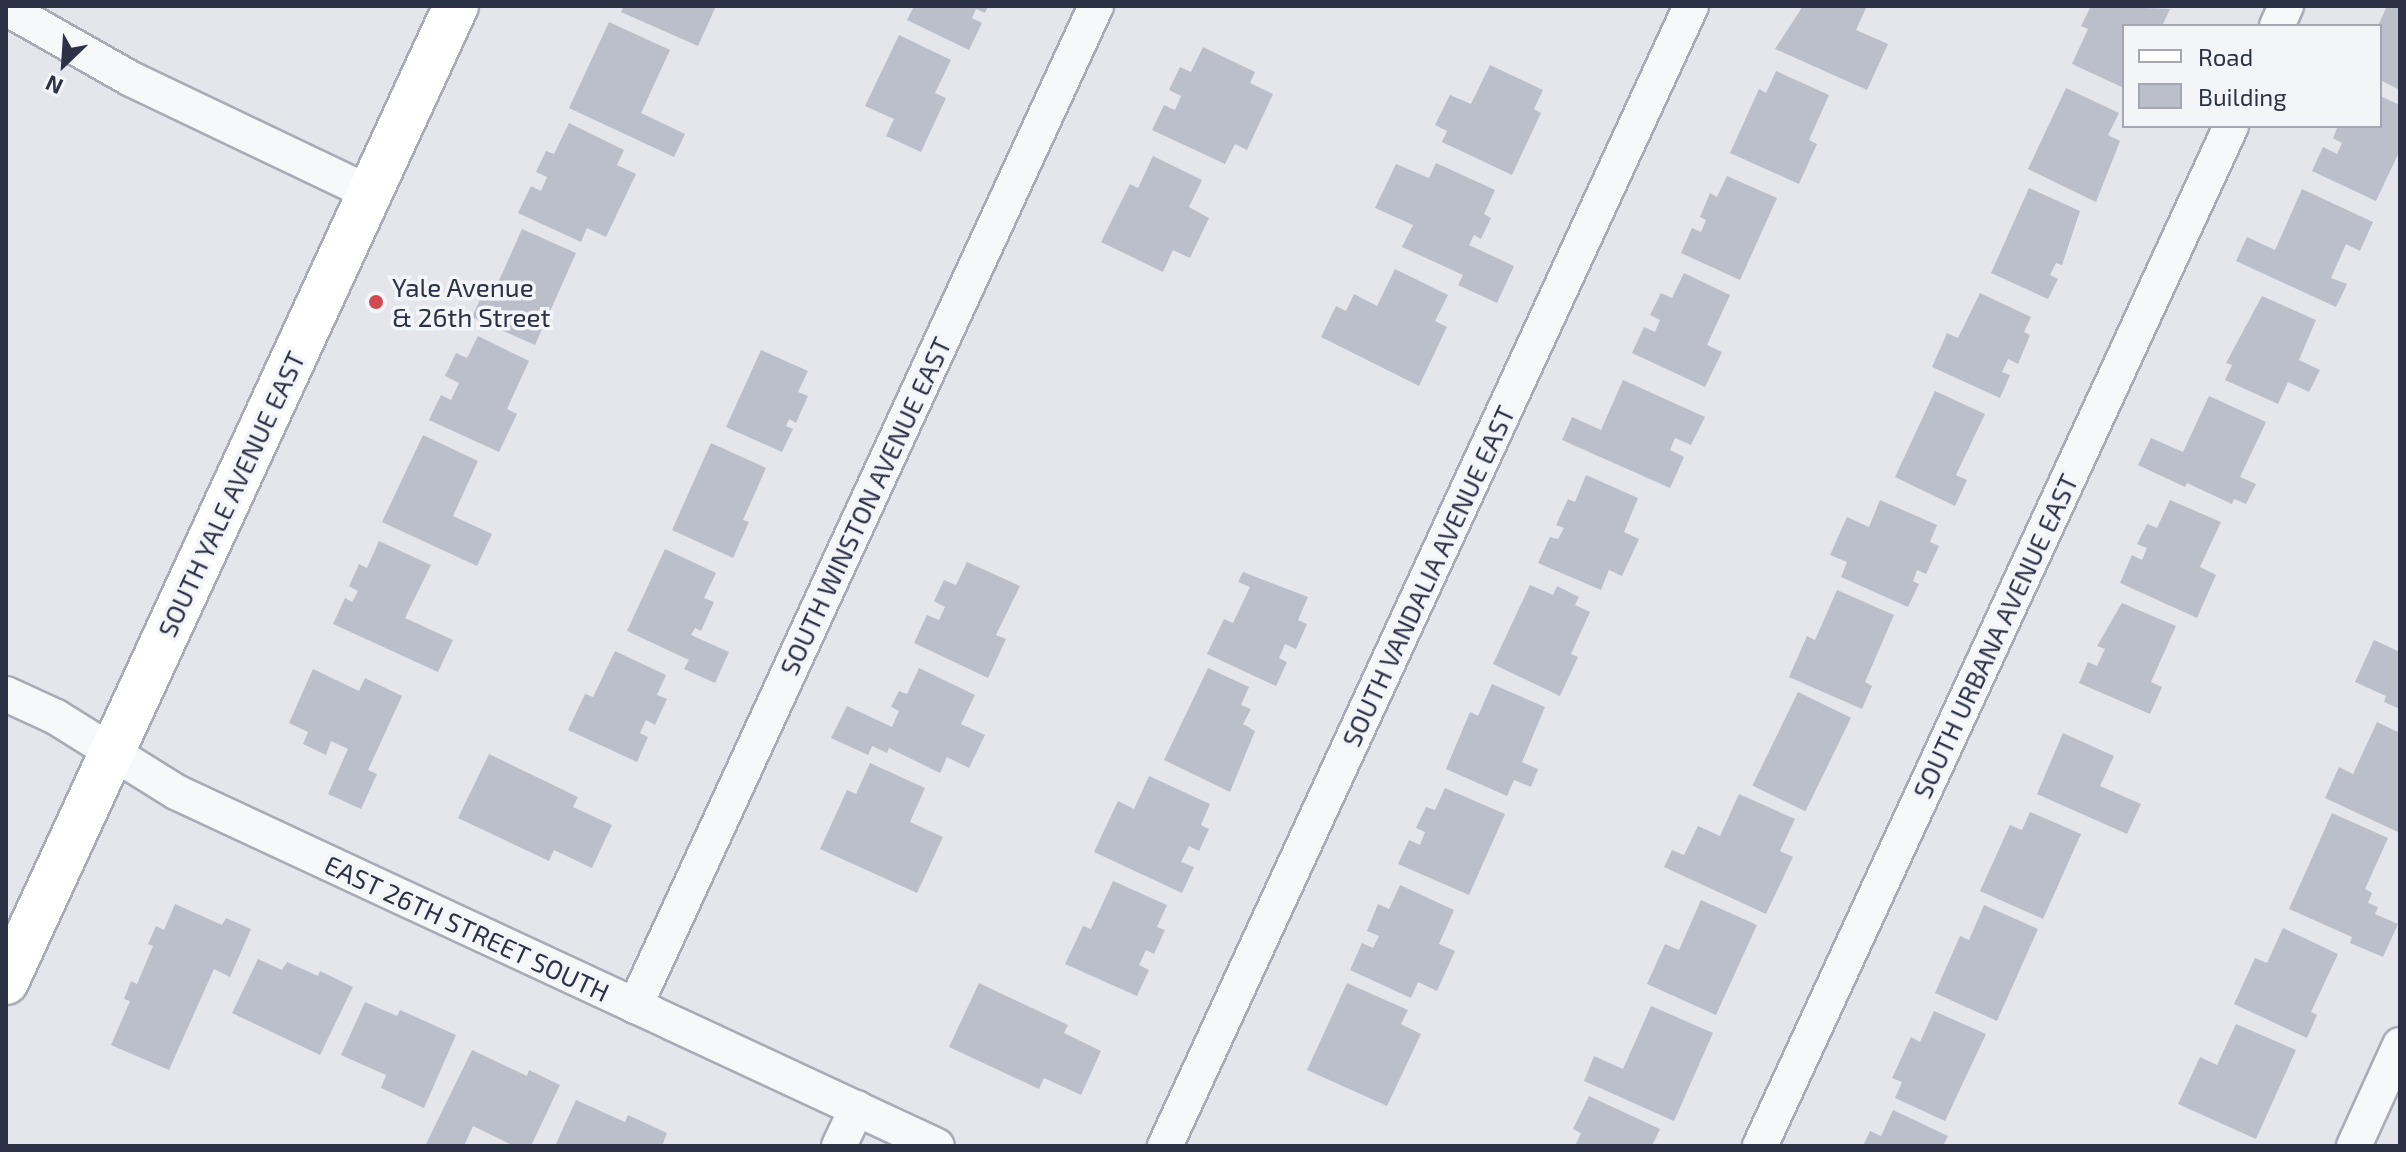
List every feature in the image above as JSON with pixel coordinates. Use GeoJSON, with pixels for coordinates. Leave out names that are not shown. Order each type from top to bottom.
{"type":"FeatureCollection","features":[{"type":"Feature","properties":{"kind":"main road","name":"SOUTH YALE AVENUE EAST"},"geometry":{"type":"LineString","coordinates":[[6,982],[456,6]]}},
{"type":"Feature","properties":{"kind":"street","name":"SOUTH WINSTON AVENUE EAST"},"geometry":{"type":"LineString","coordinates":[[635,1006],[1096,6]]}},
{"type":"Feature","properties":{"kind":"street","name":"SOUTH VANDALIA AVENUE EAST"},"geometry":{"type":"LineString","coordinates":[[1165,1146],[1691,6]]}},
{"type":"Feature","properties":{"kind":"street"},"geometry":{"type":"LineString","coordinates":[[6,8],[131,79],[370,193]]}},
{"type":"Feature","properties":{"kind":"street","name":"SOUTH URBANA AVENUE EAST"},"geometry":{"type":"LineString","coordinates":[[1760,1146],[2230,128]]}},
{"type":"Feature","properties":{"kind":"street","name":"EAST 26TH STREET SOUTH"},"geometry":{"type":"LineString","coordinates":[[6,694],[112,751],[176,792],[937,1146]]}},
{"type":"Feature","properties":{"kind":"street"},"geometry":{"type":"LineString","coordinates":[[2354,1146],[2400,1045]]}},
{"type":"Feature","properties":{"kind":"street"},"geometry":{"type":"LineString","coordinates":[[839,1146],[857,1108]]}},
{"type":"Feature","properties":{"kind":"building"},"geometry":{"type":"Polygon","coordinates":[[[624,6],[716,6],[698,46],[621,12],[624,6]]]}},
{"type":"Feature","properties":{"kind":"building"},"geometry":{"type":"Polygon","coordinates":[[[914,6],[988,6],[985,13],[976,9],[972,18],[982,23],[969,50],[907,20],[914,6]]]}},
{"type":"Feature","properties":{"kind":"building"},"geometry":{"type":"Polygon","coordinates":[[[1803,6],[1867,6],[1856,30],[1888,44],[1867,90],[1775,49],[1803,6]]]}},
{"type":"Feature","properties":{"kind":"building"},"geometry":{"type":"Polygon","coordinates":[[[2091,6],[2170,9],[2163,24],[2122,24],[2122,87],[2072,64],[2088,29],[2081,26],[2091,6]]]}},
{"type":"Feature","properties":{"kind":"building"},"geometry":{"type":"Polygon","coordinates":[[[2387,6],[2400,6],[2400,90],[2382,81],[2382,24],[2379,24],[2387,6]]]}},
{"type":"Feature","properties":{"kind":"building"},"geometry":{"type":"Polygon","coordinates":[[[609,22],[670,50],[641,113],[685,134],[674,157],[569,108],[609,22]]]}},
{"type":"Feature","properties":{"kind":"building"},"geometry":{"type":"Polygon","coordinates":[[[899,35],[951,60],[935,93],[946,98],[921,152],[886,136],[894,119],[865,106],[899,35]]]}},
{"type":"Feature","properties":{"kind":"building"},"geometry":{"type":"Polygon","coordinates":[[[1203,47],[1255,72],[1250,83],[1273,94],[1247,150],[1235,144],[1225,164],[1152,130],[1164,105],[1175,110],[1181,96],[1169,90],[1180,67],[1191,72],[1203,47]]]}},
{"type":"Feature","properties":{"kind":"building"},"geometry":{"type":"Polygon","coordinates":[[[1490,65],[1543,90],[1534,109],[1541,113],[1512,175],[1442,142],[1447,131],[1435,125],[1450,95],[1471,104],[1490,65]]]}},
{"type":"Feature","properties":{"kind":"building"},"geometry":{"type":"Polygon","coordinates":[[[1776,71],[1829,95],[1809,140],[1817,144],[1799,184],[1730,153],[1759,89],[1766,93],[1776,71]]]}},
{"type":"Feature","properties":{"kind":"building"},"geometry":{"type":"Polygon","coordinates":[[[2066,88],[2119,113],[2108,135],[2120,141],[2096,202],[2028,169],[2066,88]]]}},
{"type":"Feature","properties":{"kind":"building"},"geometry":{"type":"Polygon","coordinates":[[[2382,97],[2400,105],[2400,150],[2376,201],[2312,171],[2323,147],[2337,154],[2342,143],[2333,138],[2337,128],[2382,128],[2382,97]]]}},
{"type":"Feature","properties":{"kind":"building"},"geometry":{"type":"Polygon","coordinates":[[[569,123],[624,150],[617,165],[636,174],[606,237],[587,228],[581,242],[518,213],[531,186],[541,191],[547,177],[536,172],[546,151],[554,154],[569,123]]]}},
{"type":"Feature","properties":{"kind":"building"},"geometry":{"type":"Polygon","coordinates":[[[1153,156],[1202,180],[1189,207],[1209,218],[1190,258],[1173,250],[1163,272],[1101,242],[1130,184],[1138,188],[1153,156]]]}},
{"type":"Feature","properties":{"kind":"building"},"geometry":{"type":"Polygon","coordinates":[[[1436,163],[1495,190],[1484,214],[1491,218],[1481,239],[1474,235],[1469,245],[1514,266],[1497,303],[1458,285],[1463,275],[1402,247],[1413,225],[1375,208],[1396,164],[1429,178],[1436,163]]]}},
{"type":"Feature","properties":{"kind":"building"},"geometry":{"type":"Polygon","coordinates":[[[1727,176],[1777,198],[1740,280],[1681,253],[1692,228],[1701,232],[1706,220],[1700,217],[1710,193],[1717,197],[1727,176]]]}},
{"type":"Feature","properties":{"kind":"building"},"geometry":{"type":"Polygon","coordinates":[[[2029,188],[2080,211],[2062,265],[2056,263],[2050,275],[2058,279],[2048,299],[1991,273],[2029,188]]]}},
{"type":"Feature","properties":{"kind":"building"},"geometry":{"type":"Polygon","coordinates":[[[2302,189],[2373,222],[2360,251],[2346,244],[2331,278],[2347,284],[2336,307],[2236,261],[2247,237],[2275,250],[2302,189]]]}},
{"type":"Feature","properties":{"kind":"building"},"geometry":{"type":"Polygon","coordinates":[[[522,229],[576,253],[535,345],[472,317],[488,282],[497,285],[522,229]]]}},
{"type":"Feature","properties":{"kind":"building"},"geometry":{"type":"Polygon","coordinates":[[[1395,269],[1448,295],[1435,321],[1447,327],[1419,386],[1321,337],[1336,306],[1346,311],[1354,294],[1377,306],[1395,269]]]}},
{"type":"Feature","properties":{"kind":"building"},"geometry":{"type":"Polygon","coordinates":[[[1684,273],[1730,295],[1707,345],[1722,352],[1705,387],[1632,353],[1644,327],[1655,332],[1660,320],[1650,315],[1661,293],[1672,298],[1684,273]]]}},
{"type":"Feature","properties":{"kind":"building"},"geometry":{"type":"Polygon","coordinates":[[[1980,293],[2031,317],[2024,332],[2030,335],[2018,364],[2008,359],[2002,372],[2010,375],[2000,398],[1932,367],[1947,333],[1958,338],[1980,293]]]}},
{"type":"Feature","properties":{"kind":"building"},"geometry":{"type":"Polygon","coordinates":[[[2262,296],[2316,320],[2299,360],[2320,370],[2309,392],[2288,382],[2278,404],[2225,380],[2232,365],[2226,363],[2262,296]]]}},
{"type":"Feature","properties":{"kind":"building"},"geometry":{"type":"Polygon","coordinates":[[[478,336],[529,361],[507,409],[517,414],[499,452],[429,420],[441,395],[451,400],[459,383],[445,376],[456,353],[467,358],[478,336]]]}},
{"type":"Feature","properties":{"kind":"building"},"geometry":{"type":"Polygon","coordinates":[[[761,350],[808,371],[798,392],[808,396],[796,423],[789,419],[786,426],[793,429],[782,452],[726,427],[761,350]]]}},
{"type":"Feature","properties":{"kind":"building"},"geometry":{"type":"Polygon","coordinates":[[[1623,380],[1705,417],[1691,445],[1675,438],[1670,450],[1684,457],[1670,488],[1562,440],[1572,417],[1601,430],[1623,380]]]}},
{"type":"Feature","properties":{"kind":"building"},"geometry":{"type":"Polygon","coordinates":[[[1935,391],[1985,414],[1956,475],[1967,480],[1955,506],[1895,477],[1935,391]]]}},
{"type":"Feature","properties":{"kind":"building"},"geometry":{"type":"Polygon","coordinates":[[[2209,396],[2266,422],[2240,477],[2256,484],[2246,504],[2234,499],[2232,504],[2138,465],[2151,438],[2183,452],[2209,396]]]}},
{"type":"Feature","properties":{"kind":"building"},"geometry":{"type":"Polygon","coordinates":[[[423,435],[478,461],[453,516],[492,534],[477,566],[382,522],[423,435]]]}},
{"type":"Feature","properties":{"kind":"building"},"geometry":{"type":"Polygon","coordinates":[[[711,443],[766,468],[743,520],[749,522],[733,558],[672,530],[711,443]]]}},
{"type":"Feature","properties":{"kind":"building"},"geometry":{"type":"Polygon","coordinates":[[[1586,475],[1638,498],[1624,532],[1639,539],[1622,576],[1609,570],[1601,590],[1538,563],[1550,537],[1558,539],[1564,528],[1556,525],[1568,499],[1575,502],[1586,475]]]}},
{"type":"Feature","properties":{"kind":"building"},"geometry":{"type":"Polygon","coordinates":[[[1880,500],[1937,525],[1930,542],[1939,546],[1926,574],[1917,570],[1913,581],[1919,584],[1908,607],[1841,577],[1847,562],[1830,555],[1847,517],[1869,527],[1880,500]]]}},
{"type":"Feature","properties":{"kind":"building"},"geometry":{"type":"Polygon","coordinates":[[[2170,500],[2221,522],[2200,567],[2216,575],[2197,618],[2120,583],[2132,555],[2142,560],[2147,548],[2137,544],[2147,524],[2157,528],[2170,500]]]}},
{"type":"Feature","properties":{"kind":"building"},"geometry":{"type":"Polygon","coordinates":[[[379,541],[431,565],[405,618],[453,640],[438,672],[333,624],[345,598],[352,602],[358,591],[349,586],[359,564],[367,568],[379,541]]]}},
{"type":"Feature","properties":{"kind":"building"},"geometry":{"type":"Polygon","coordinates":[[[665,549],[716,573],[704,598],[714,602],[701,631],[695,628],[691,635],[729,652],[715,683],[684,669],[689,660],[627,631],[665,549]]]}},
{"type":"Feature","properties":{"kind":"building"},"geometry":{"type":"Polygon","coordinates":[[[967,562],[1020,586],[996,635],[1006,639],[988,678],[914,643],[927,615],[939,620],[945,607],[934,601],[944,580],[956,585],[967,562]]]}},
{"type":"Feature","properties":{"kind":"building"},"geometry":{"type":"Polygon","coordinates":[[[1243,572],[1308,597],[1298,620],[1307,624],[1296,649],[1285,644],[1279,658],[1287,662],[1276,686],[1207,654],[1224,619],[1233,623],[1250,587],[1238,582],[1243,572]]]}},
{"type":"Feature","properties":{"kind":"building"},"geometry":{"type":"Polygon","coordinates":[[[1530,585],[1553,595],[1557,586],[1579,597],[1575,605],[1590,612],[1571,654],[1578,657],[1560,696],[1493,664],[1530,585]]]}},
{"type":"Feature","properties":{"kind":"building"},"geometry":{"type":"Polygon","coordinates":[[[1837,590],[1894,615],[1865,682],[1872,686],[1862,709],[1789,677],[1807,636],[1815,640],[1837,590]]]}},
{"type":"Feature","properties":{"kind":"building"},"geometry":{"type":"Polygon","coordinates":[[[2122,603],[2176,626],[2151,682],[2162,687],[2150,714],[2079,683],[2088,662],[2097,666],[2105,649],[2097,646],[2122,603]]]}},
{"type":"Feature","properties":{"kind":"building"},"geometry":{"type":"Polygon","coordinates":[[[2374,640],[2400,652],[2400,709],[2384,702],[2386,696],[2355,682],[2374,640]]]}},
{"type":"Feature","properties":{"kind":"building"},"geometry":{"type":"Polygon","coordinates":[[[615,651],[666,675],[657,695],[667,699],[655,725],[646,720],[640,733],[648,737],[637,762],[568,730],[585,694],[593,697],[615,651]]]}},
{"type":"Feature","properties":{"kind":"building"},"geometry":{"type":"Polygon","coordinates":[[[919,668],[975,695],[961,724],[985,735],[969,768],[947,757],[940,773],[889,748],[887,753],[872,746],[868,755],[831,738],[847,706],[892,727],[899,711],[891,707],[899,691],[907,694],[919,668]]]}},
{"type":"Feature","properties":{"kind":"building"},"geometry":{"type":"Polygon","coordinates":[[[1208,668],[1249,687],[1241,705],[1251,709],[1243,724],[1255,731],[1230,792],[1164,760],[1208,668]]]}},
{"type":"Feature","properties":{"kind":"building"},"geometry":{"type":"Polygon","coordinates":[[[313,669],[359,691],[365,678],[402,696],[368,770],[377,774],[361,809],[328,794],[348,749],[331,741],[326,755],[303,744],[308,732],[289,723],[313,669]]]}},
{"type":"Feature","properties":{"kind":"building"},"geometry":{"type":"Polygon","coordinates":[[[1492,684],[1545,707],[1522,762],[1538,769],[1531,787],[1514,780],[1507,796],[1446,769],[1470,712],[1478,716],[1492,684]]]}},
{"type":"Feature","properties":{"kind":"building"},"geometry":{"type":"Polygon","coordinates":[[[1798,692],[1851,718],[1805,811],[1752,785],[1798,692]]]}},
{"type":"Feature","properties":{"kind":"building"},"geometry":{"type":"Polygon","coordinates":[[[2377,722],[2400,733],[2398,832],[2325,798],[2339,767],[2353,774],[2377,722]]]}},
{"type":"Feature","properties":{"kind":"building"},"geometry":{"type":"Polygon","coordinates":[[[2063,733],[2114,756],[2100,786],[2141,804],[2127,834],[2037,794],[2063,733]]]}},
{"type":"Feature","properties":{"kind":"building"},"geometry":{"type":"Polygon","coordinates":[[[489,754],[578,797],[573,807],[612,825],[592,868],[554,850],[549,861],[458,818],[489,754]]]}},
{"type":"Feature","properties":{"kind":"building"},"geometry":{"type":"Polygon","coordinates":[[[870,763],[925,788],[910,822],[943,837],[917,893],[820,849],[847,790],[856,794],[870,763]]]}},
{"type":"Feature","properties":{"kind":"building"},"geometry":{"type":"Polygon","coordinates":[[[1149,776],[1210,804],[1201,825],[1209,829],[1199,851],[1189,846],[1181,862],[1194,867],[1182,893],[1094,852],[1118,801],[1134,809],[1149,776]]]}},
{"type":"Feature","properties":{"kind":"building"},"geometry":{"type":"Polygon","coordinates":[[[1445,788],[1505,814],[1469,895],[1398,864],[1409,840],[1420,845],[1425,832],[1416,828],[1426,807],[1435,810],[1445,788]]]}},
{"type":"Feature","properties":{"kind":"building"},"geometry":{"type":"Polygon","coordinates":[[[1739,794],[1795,819],[1780,851],[1793,857],[1766,914],[1664,867],[1672,850],[1684,855],[1698,826],[1720,836],[1739,794]]]}},
{"type":"Feature","properties":{"kind":"building"},"geometry":{"type":"Polygon","coordinates":[[[2030,812],[2081,834],[2043,919],[1980,891],[2010,825],[2022,830],[2030,812]]]}},
{"type":"Feature","properties":{"kind":"building"},"geometry":{"type":"Polygon","coordinates":[[[2332,813],[2388,838],[2365,889],[2372,893],[2368,903],[2378,907],[2375,914],[2398,924],[2383,957],[2350,943],[2352,937],[2289,909],[2332,813]]]}},
{"type":"Feature","properties":{"kind":"building"},"geometry":{"type":"Polygon","coordinates":[[[1113,881],[1167,905],[1157,927],[1165,930],[1154,954],[1146,950],[1139,965],[1149,970],[1137,996],[1065,964],[1083,926],[1091,929],[1113,881]]]}},
{"type":"Feature","properties":{"kind":"building"},"geometry":{"type":"Polygon","coordinates":[[[1400,885],[1454,910],[1439,944],[1455,951],[1437,991],[1418,982],[1411,998],[1350,970],[1362,943],[1373,948],[1379,936],[1367,931],[1378,904],[1389,909],[1400,885]]]}},
{"type":"Feature","properties":{"kind":"building"},"geometry":{"type":"Polygon","coordinates":[[[1701,900],[1757,925],[1716,1015],[1647,984],[1665,944],[1679,950],[1701,900]]]}},
{"type":"Feature","properties":{"kind":"building"},"geometry":{"type":"Polygon","coordinates":[[[175,904],[222,925],[226,918],[251,929],[230,977],[214,969],[169,1070],[111,1045],[130,1001],[124,999],[131,981],[137,984],[153,946],[148,944],[156,926],[164,930],[175,904]]]}},
{"type":"Feature","properties":{"kind":"building"},"geometry":{"type":"Polygon","coordinates":[[[1984,905],[2038,929],[1997,1021],[1935,993],[1960,936],[1969,940],[1984,905]]]}},
{"type":"Feature","properties":{"kind":"building"},"geometry":{"type":"Polygon","coordinates":[[[2283,928],[2338,954],[2311,1012],[2317,1015],[2307,1038],[2234,1004],[2255,958],[2267,963],[2283,928]]]}},
{"type":"Feature","properties":{"kind":"building"},"geometry":{"type":"Polygon","coordinates":[[[258,959],[282,970],[287,962],[318,976],[320,971],[353,987],[320,1055],[232,1013],[258,959]]]}},
{"type":"Feature","properties":{"kind":"building"},"geometry":{"type":"Polygon","coordinates":[[[979,983],[1068,1025],[1064,1033],[1101,1051],[1081,1095],[1044,1078],[1039,1089],[949,1047],[979,983]]]}},
{"type":"Feature","properties":{"kind":"building"},"geometry":{"type":"Polygon","coordinates":[[[1347,983],[1408,1010],[1401,1024],[1421,1034],[1387,1106],[1307,1070],[1347,983]]]}},
{"type":"Feature","properties":{"kind":"building"},"geometry":{"type":"Polygon","coordinates":[[[365,1002],[397,1016],[400,1010],[456,1035],[424,1108],[381,1088],[386,1075],[341,1055],[365,1002]]]}},
{"type":"Feature","properties":{"kind":"building"},"geometry":{"type":"Polygon","coordinates":[[[1651,1006],[1713,1033],[1674,1121],[1584,1081],[1594,1056],[1623,1069],[1651,1006]]]}},
{"type":"Feature","properties":{"kind":"building"},"geometry":{"type":"Polygon","coordinates":[[[1934,1011],[1986,1034],[1945,1121],[1895,1098],[1902,1082],[1892,1078],[1911,1037],[1920,1042],[1934,1011]]]}},
{"type":"Feature","properties":{"kind":"building"},"geometry":{"type":"Polygon","coordinates":[[[2236,1024],[2296,1050],[2256,1139],[2178,1104],[2200,1057],[2217,1065],[2236,1024]]]}},
{"type":"Feature","properties":{"kind":"building"},"geometry":{"type":"Polygon","coordinates":[[[472,1050],[527,1076],[529,1070],[560,1085],[531,1146],[514,1146],[473,1126],[464,1146],[426,1144],[472,1050]]]}},
{"type":"Feature","properties":{"kind":"building"},"geometry":{"type":"Polygon","coordinates":[[[1589,1096],[1660,1129],[1652,1146],[1575,1146],[1581,1133],[1573,1129],[1589,1096]]]}},
{"type":"Feature","properties":{"kind":"building"},"geometry":{"type":"Polygon","coordinates":[[[576,1100],[625,1122],[628,1115],[667,1133],[662,1146],[555,1146],[576,1100]]]}},
{"type":"Feature","properties":{"kind":"building"},"geometry":{"type":"Polygon","coordinates":[[[1893,1110],[1948,1136],[1943,1146],[1863,1146],[1870,1131],[1881,1136],[1893,1110]]]}},
{"type":"Feature","properties":{"kind":"place","name":"Yale Avenue & 26th Street"},"geometry":{"type":"Point","coordinates":[376,302]}}]}
